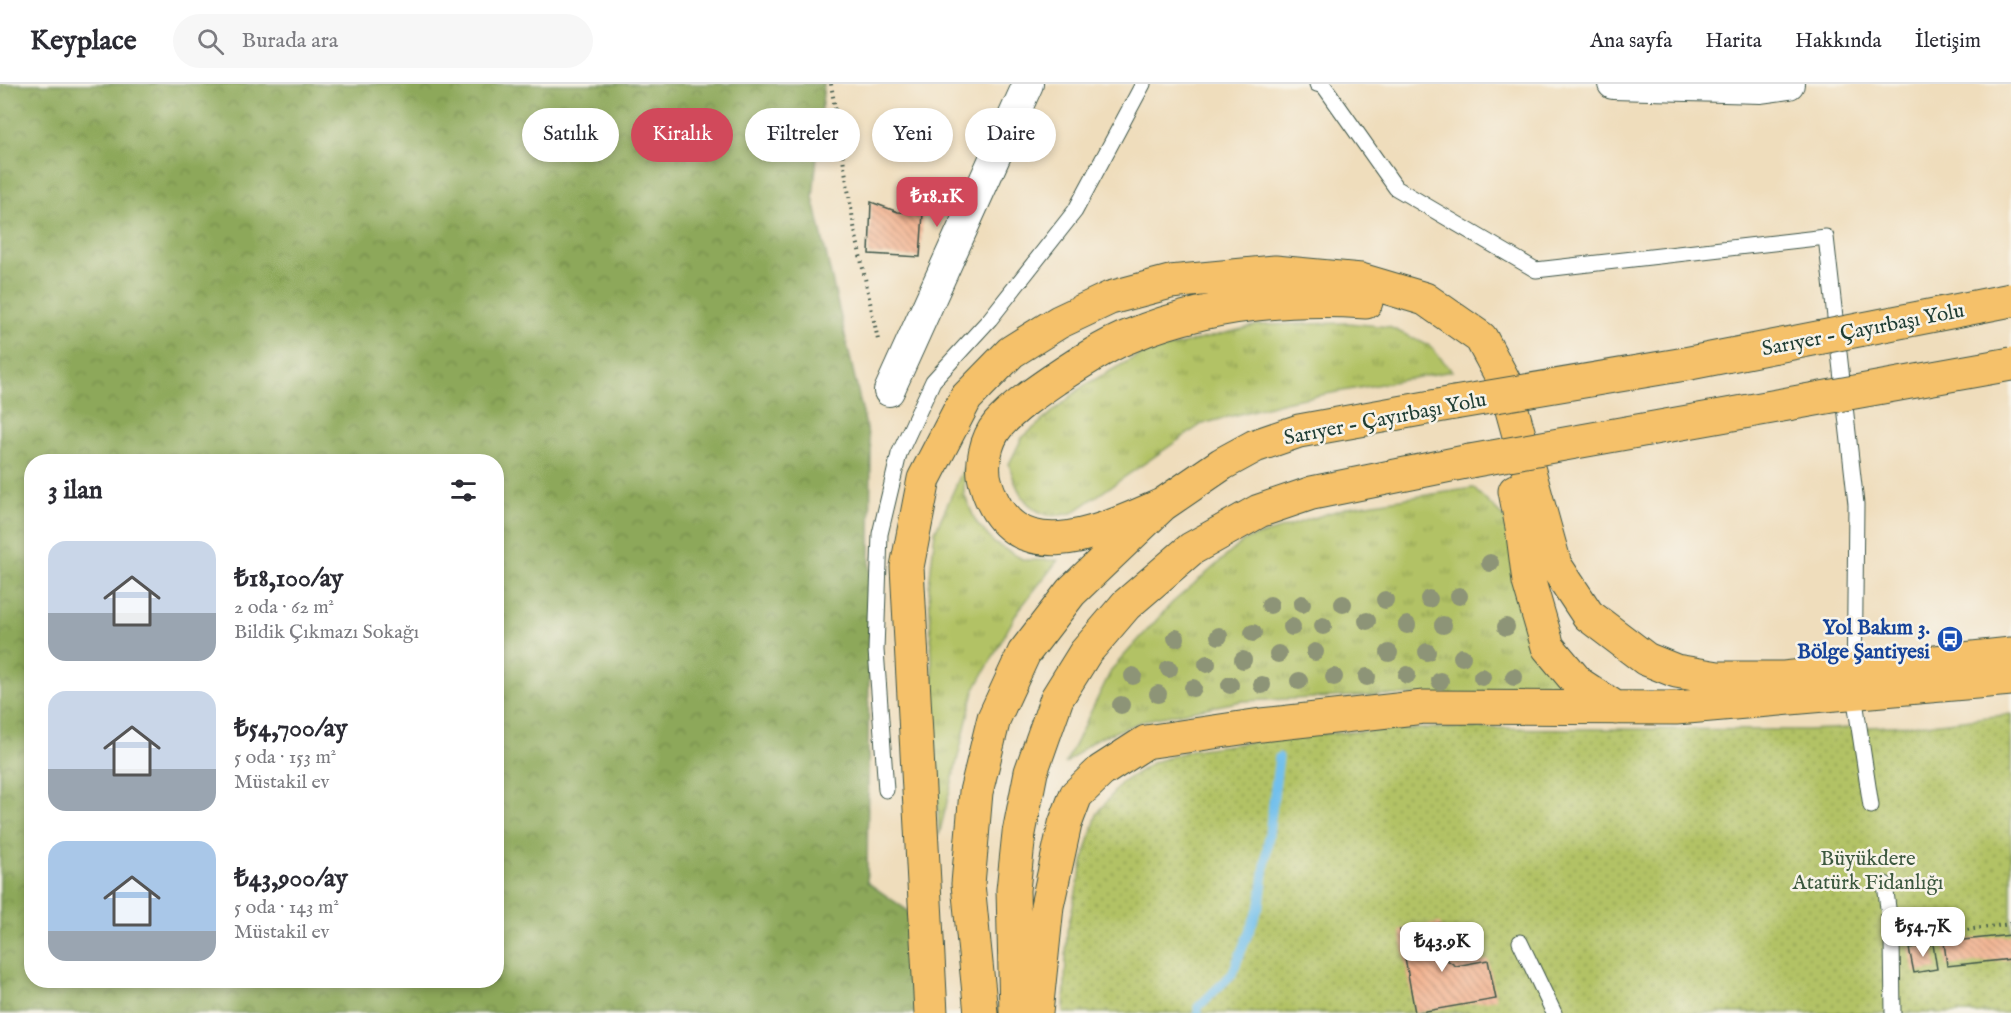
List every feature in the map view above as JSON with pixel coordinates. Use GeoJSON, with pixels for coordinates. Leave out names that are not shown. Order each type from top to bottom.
{"type":"FeatureCollection","features":[{"type":"Feature","properties":{"kind":"main road"},"geometry":{"type":"LineString","coordinates":[[931,1013],[907,567],[924,479],[966,398],[1011,352],[1059,322],[1110,298],[1170,282],[1275,272],[1362,280],[1425,299],[1481,338],[1504,381],[1555,565],[1588,615],[1646,659],[1676,671],[1718,678],[1784,678],[1853,682],[2011,679]]}},
{"type":"Feature","properties":{"kind":"main road"},"geometry":{"type":"LineString","coordinates":[[1162,505],[1109,528],[1066,539],[1035,538],[1014,528],[995,509],[985,482],[983,456],[997,426],[1032,395],[1067,371],[1129,336],[1203,312],[1260,304],[1338,300],[1371,302],[1405,313],[1444,334],[1466,354],[1500,417],[1522,527],[1529,582],[1548,646],[1580,684],[1616,708]]}},
{"type":"Feature","properties":{"kind":"main road","name":"Sarıyer - Çayırbaşı Yolu"},"geometry":{"type":"LineString","coordinates":[[981,1013],[968,884],[976,792],[994,718],[1024,653],[1071,592],[1162,505],[1222,464],[1255,446],[1299,431],[1685,364],[2011,300]]}},
{"type":"Feature","properties":{"kind":"main road"},"geometry":{"type":"LineString","coordinates":[[1016,1013],[1013,890],[1019,833],[1031,772],[1058,698],[1085,653],[1126,605],[1191,549],[1259,511],[1312,493],[1470,461],[2011,364]]}},
{"type":"Feature","properties":{"kind":"main road"},"geometry":{"type":"LineString","coordinates":[[1036,1013],[1047,906],[1065,824],[1076,795],[1101,771],[1146,742],[1261,725],[1424,707],[1676,708],[1853,682],[2011,654]]}},
{"type":"Feature","properties":{"kind":"street"},"geometry":{"type":"LineString","coordinates":[[889,391],[1028,84]]}},
{"type":"Feature","properties":{"kind":"street"},"geometry":{"type":"LineString","coordinates":[[1613,84],[1770,85]]}},
{"type":"Feature","properties":{"kind":"lane"},"geometry":{"type":"LineString","coordinates":[[886,790],[876,650],[880,534],[899,454],[933,381],[990,319],[1075,211],[1143,84]]}},
{"type":"Feature","properties":{"kind":"lane"},"geometry":{"type":"LineString","coordinates":[[1317,84],[1324,86],[1396,188],[1536,270],[1826,237],[1856,504],[1853,682],[1871,806]]}},
{"type":"Feature","properties":{"kind":"lane"},"geometry":{"type":"LineString","coordinates":[[1885,884],[1892,940],[1893,1013]]}},
{"type":"Feature","properties":{"kind":"lane"},"geometry":{"type":"LineString","coordinates":[[1520,942],[1554,1013]]}},
{"type":"Feature","properties":{"kind":"path"},"geometry":{"type":"LineString","coordinates":[[831,84],[854,226],[889,391]]}},
{"type":"Feature","properties":{"kind":"path"},"geometry":{"type":"LineString","coordinates":[[1892,940],[2011,924]]}},
{"type":"Feature","properties":{"kind":"green space"},"geometry":{"type":"Polygon","coordinates":[[[0,84],[824,84],[822,108],[745,108],[745,162],[816,162],[813,197],[871,448],[867,882],[908,911],[921,1013],[0,1013],[0,84]]]}},
{"type":"Feature","properties":{"kind":"green space"},"geometry":{"type":"Polygon","coordinates":[[[1348,323],[1389,327],[1430,346],[1452,371],[1288,401],[1202,424],[1072,513],[1054,516],[1040,512],[1022,496],[1014,480],[1009,464],[1022,438],[1083,386],[1139,355],[1258,325],[1348,323]]]}},
{"type":"Feature","properties":{"kind":"green space"},"geometry":{"type":"Polygon","coordinates":[[[965,465],[964,494],[976,522],[994,543],[1024,560],[1058,560],[1018,611],[974,691],[939,835],[929,586],[935,532],[965,465]]]}},
{"type":"Feature","properties":{"kind":"green space"},"geometry":{"type":"Polygon","coordinates":[[[1473,488],[1519,532],[1572,698],[1384,695],[1242,701],[1146,720],[1094,740],[1065,764],[1112,669],[1172,603],[1245,540],[1348,507],[1473,488]]]}},
{"type":"Feature","properties":{"kind":"green space","name":"Büyükdere Atatürk Fidanlığı"},"geometry":{"type":"Polygon","coordinates":[[[2011,714],[2011,1013],[1064,1013],[1067,931],[1097,814],[1121,783],[1154,762],[1192,750],[1314,734],[1437,728],[1807,730],[1931,724],[2011,714]]]}},
{"type":"Feature","properties":{"kind":"building"},"geometry":{"type":"Polygon","coordinates":[[[871,202],[898,212],[923,213],[920,257],[869,254],[871,202]]]}},
{"type":"Feature","properties":{"kind":"building"},"geometry":{"type":"Polygon","coordinates":[[[1440,923],[1447,960],[1456,966],[1488,960],[1496,999],[1415,1013],[1400,930],[1440,923]]]}},
{"type":"Feature","properties":{"kind":"building"},"geometry":{"type":"Polygon","coordinates":[[[2011,935],[2011,959],[1947,966],[1944,942],[2011,935]]]}},
{"type":"Feature","properties":{"kind":"building"},"geometry":{"type":"Polygon","coordinates":[[[1933,944],[1937,969],[1914,973],[1909,948],[1933,944]]]}},
{"type":"Feature","properties":{"kind":"waterway"},"geometry":{"type":"LineString","coordinates":[[1198,1013],[1198,1007],[1232,974],[1260,904],[1279,757]]}},
{"type":"Feature","properties":{"kind":"place","name":"Yol Bakım 3. Bölge Şantiyesi"},"geometry":{"type":"Point","coordinates":[1950,639]}}]}
